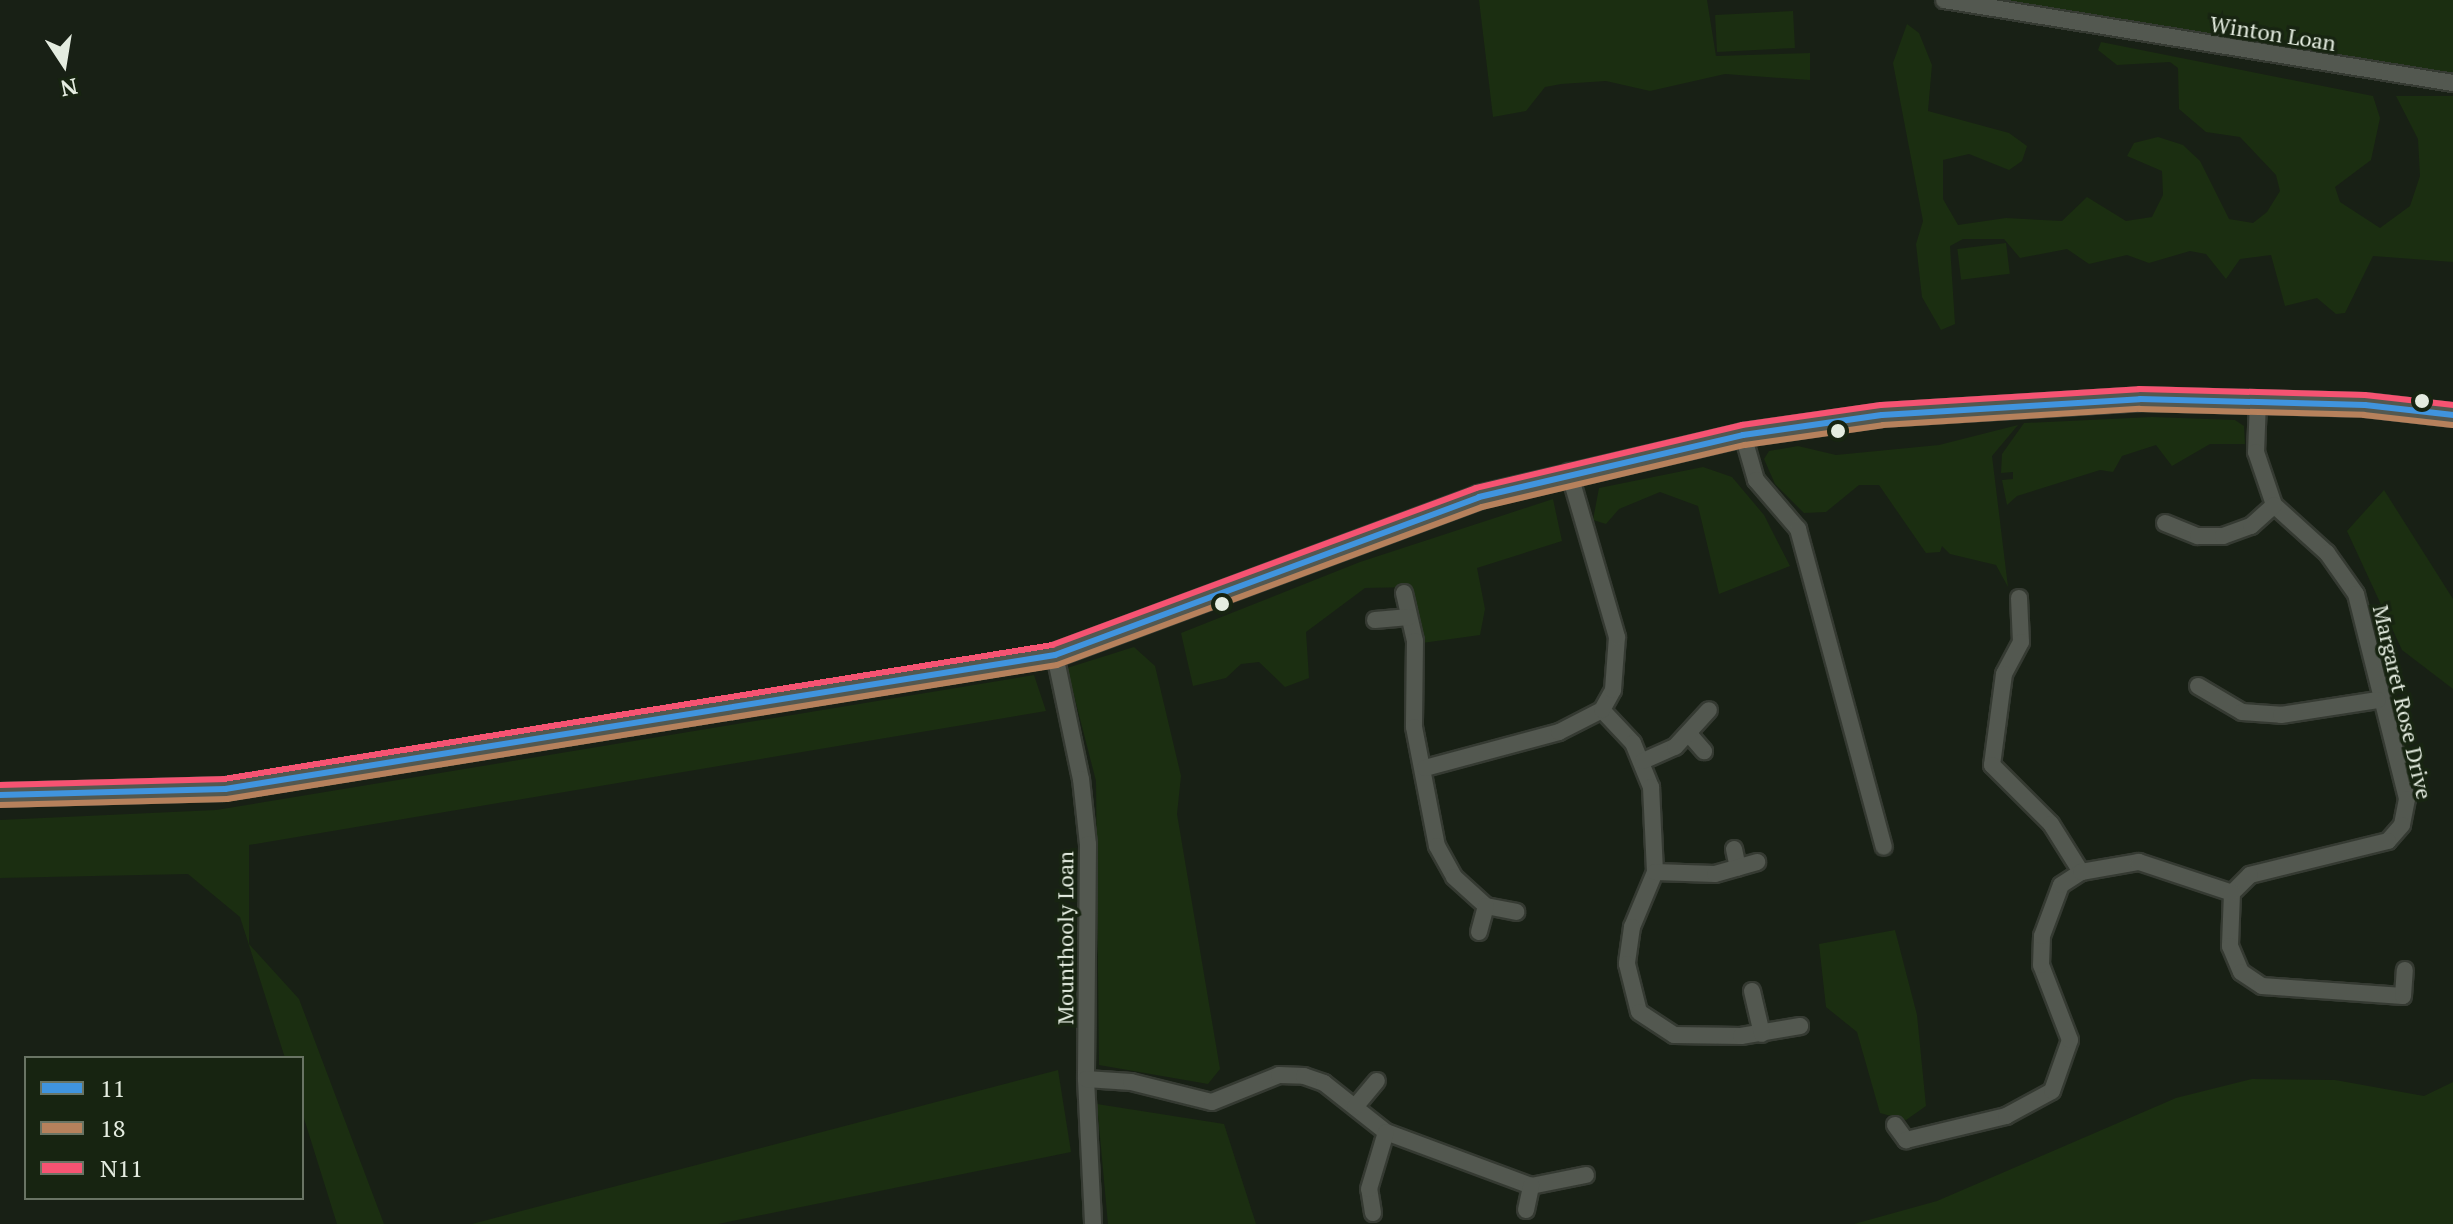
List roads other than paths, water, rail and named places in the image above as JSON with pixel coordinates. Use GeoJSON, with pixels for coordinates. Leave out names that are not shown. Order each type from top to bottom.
{"type":"FeatureCollection","features":[{"type":"Feature","properties":{"kind":"main road"},"geometry":{"type":"LineString","coordinates":[[0,795],[225,789],[1055,655],[1479,497],[1569,472],[1743,435],[2014,406],[2258,401],[2453,415]]}},
{"type":"Feature","properties":{"kind":"street","name":"Winton Loan"},"geometry":{"type":"LineString","coordinates":[[1944,0],[2453,83]]}},
{"type":"Feature","properties":{"kind":"street","name":"Margaret Rose Drive"},"geometry":{"type":"LineString","coordinates":[[2232,893],[2250,875],[2388,841],[2402,825],[2407,799],[2378,700],[2356,594],[2327,553],[2274,505],[2256,452],[2258,401]]}},
{"type":"Feature","properties":{"kind":"street"},"geometry":{"type":"LineString","coordinates":[[1743,435],[1756,480],[1798,529],[1884,847]]}},
{"type":"Feature","properties":{"kind":"street"},"geometry":{"type":"LineString","coordinates":[[1425,768],[1513,749],[1602,710],[1620,655],[1569,472]]}},
{"type":"Feature","properties":{"kind":"street"},"geometry":{"type":"LineString","coordinates":[[2165,523],[2198,536],[2223,536],[2251,526],[2274,505]]}},
{"type":"Feature","properties":{"kind":"street"},"geometry":{"type":"LineString","coordinates":[[1404,593],[1415,641],[1414,727],[1442,859],[1486,906],[1516,912]]}},
{"type":"Feature","properties":{"kind":"street"},"geometry":{"type":"LineString","coordinates":[[2019,598],[2021,642],[2004,674],[1992,765],[2051,824],[2081,872]]}},
{"type":"Feature","properties":{"kind":"street"},"geometry":{"type":"LineString","coordinates":[[1375,620],[1409,617]]}},
{"type":"Feature","properties":{"kind":"street","name":"Mounthooly Loan"},"geometry":{"type":"LineString","coordinates":[[1055,655],[1081,779],[1088,844],[1086,1079],[1093,1224]]}},
{"type":"Feature","properties":{"kind":"street"},"geometry":{"type":"LineString","coordinates":[[2198,686],[2242,712],[2281,715],[2378,700]]}},
{"type":"Feature","properties":{"kind":"street"},"geometry":{"type":"LineString","coordinates":[[1602,710],[1643,761],[1655,821],[1655,872],[1632,927],[1627,964],[1639,1012],[1674,1035],[1762,1034],[1800,1026]]}},
{"type":"Feature","properties":{"kind":"street"},"geometry":{"type":"LineString","coordinates":[[1643,761],[1689,734],[1696,718],[1709,710]]}},
{"type":"Feature","properties":{"kind":"street"},"geometry":{"type":"LineString","coordinates":[[1689,734],[1704,751]]}},
{"type":"Feature","properties":{"kind":"street"},"geometry":{"type":"LineString","coordinates":[[1734,849],[1738,868]]}},
{"type":"Feature","properties":{"kind":"street"},"geometry":{"type":"LineString","coordinates":[[1655,872],[1715,874],[1757,862]]}},
{"type":"Feature","properties":{"kind":"street"},"geometry":{"type":"LineString","coordinates":[[1895,1125],[1906,1140],[2006,1116],[2052,1091],[2070,1040],[2041,965],[2042,936],[2050,902],[2081,872],[2139,862],[2232,893],[2230,946],[2241,972],[2262,986],[2403,996],[2405,970]]}},
{"type":"Feature","properties":{"kind":"street"},"geometry":{"type":"LineString","coordinates":[[1479,932],[1486,906]]}},
{"type":"Feature","properties":{"kind":"street"},"geometry":{"type":"LineString","coordinates":[[1752,991],[1762,1034]]}},
{"type":"Feature","properties":{"kind":"street"},"geometry":{"type":"LineString","coordinates":[[1086,1079],[1131,1082],[1212,1102],[1279,1075],[1304,1076],[1355,1107],[1386,1132],[1531,1186],[1586,1175]]}},
{"type":"Feature","properties":{"kind":"street"},"geometry":{"type":"LineString","coordinates":[[1355,1107],[1377,1081]]}},
{"type":"Feature","properties":{"kind":"street"},"geometry":{"type":"LineString","coordinates":[[1373,1213],[1369,1189],[1386,1132]]}},
{"type":"Feature","properties":{"kind":"street"},"geometry":{"type":"LineString","coordinates":[[1526,1210],[1531,1186]]}}]}
